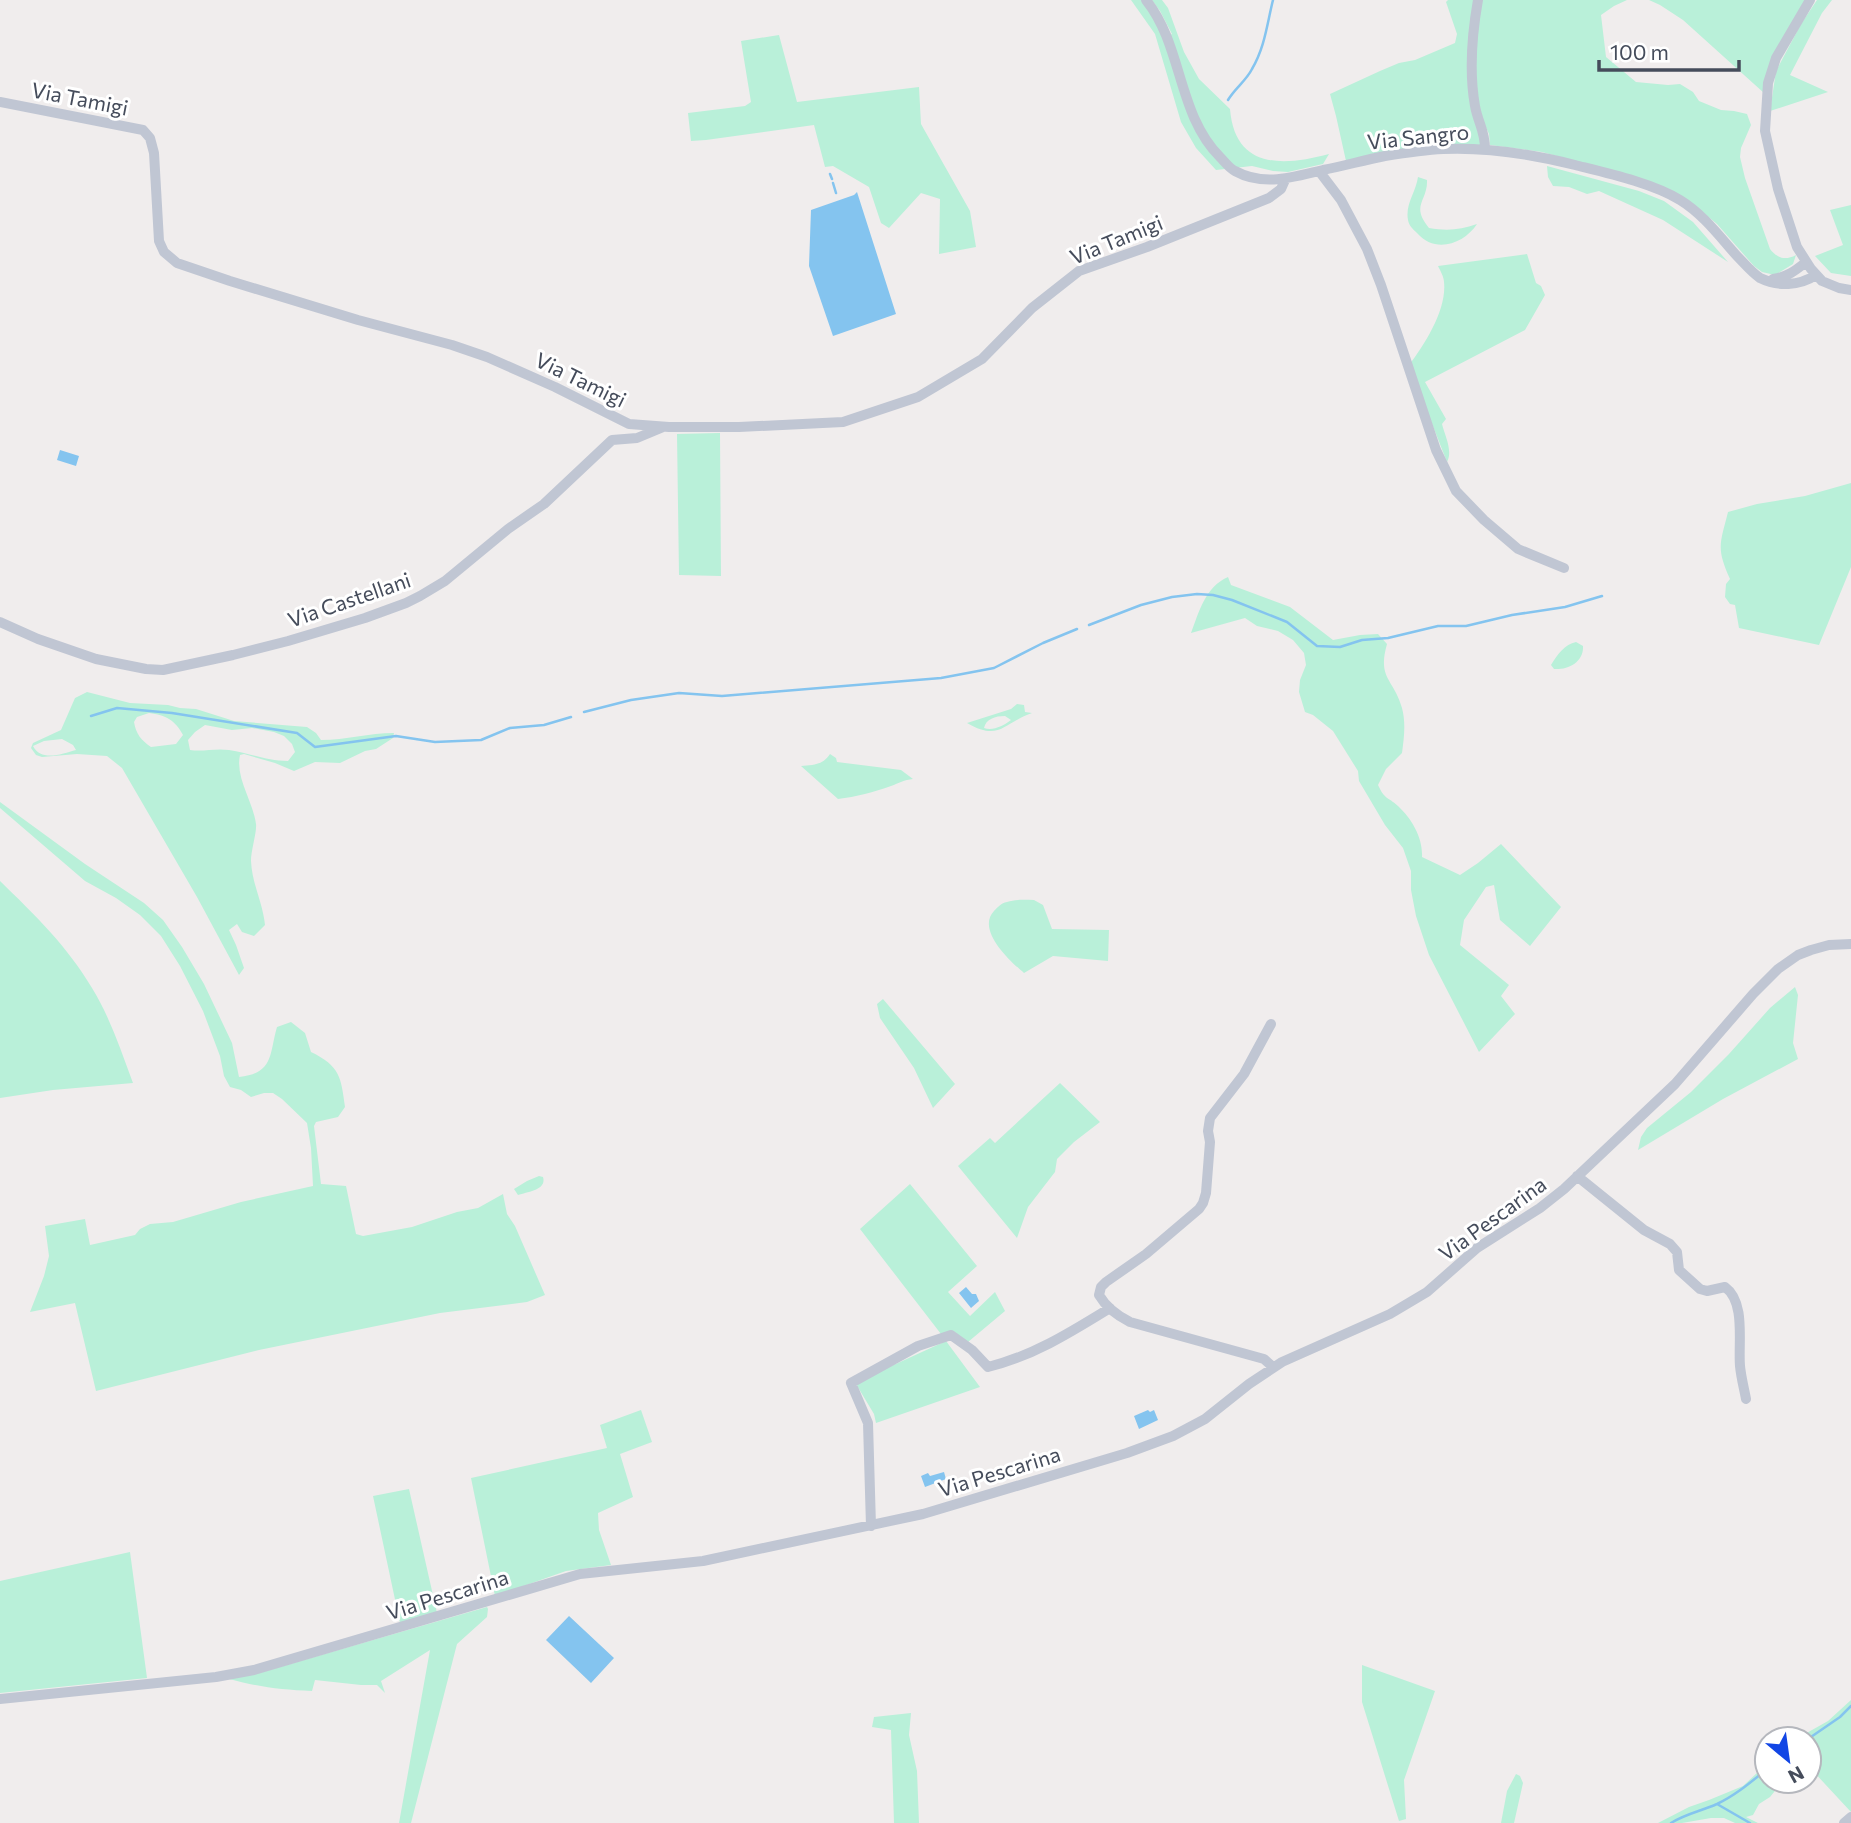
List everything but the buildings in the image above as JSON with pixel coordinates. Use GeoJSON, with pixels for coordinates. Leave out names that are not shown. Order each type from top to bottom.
{"type":"FeatureCollection","features":[{"type":"Feature","properties":{"kind":"street","name":"Via Sangro"},"geometry":{"type":"LineString","coordinates":[[1146,0],[1156,13],[1167,37],[1189,109],[1213,151],[1232,169],[1247,177],[1285,180],[1388,156],[1442,149],[1485,149],[1517,153],[1639,183],[1678,199],[1695,210],[1749,268],[1765,279]]}},
{"type":"Feature","properties":{"kind":"street"},"geometry":{"type":"LineString","coordinates":[[1478,0],[1474,23],[1472,87],[1475,110],[1485,135],[1485,149]]}},
{"type":"Feature","properties":{"kind":"street"},"geometry":{"type":"LineString","coordinates":[[1810,0],[1776,58],[1768,83],[1765,131],[1778,190],[1797,247],[1822,281],[1851,290]]}},
{"type":"Feature","properties":{"kind":"street","name":"Via Tamigi"},"geometry":{"type":"LineString","coordinates":[[0,102],[143,130],[150,138],[154,153],[159,241],[164,252],[177,263],[358,320],[452,345],[524,372],[629,424],[664,427],[843,422],[918,397],[982,359],[1032,308],[1079,271],[1269,198],[1281,189],[1285,180]]}},
{"type":"Feature","properties":{"kind":"street"},"geometry":{"type":"LineString","coordinates":[[1319,171],[1341,200],[1367,249],[1436,450],[1456,491],[1484,520],[1518,548],[1564,568]]}},
{"type":"Feature","properties":{"kind":"street"},"geometry":{"type":"LineString","coordinates":[[1765,279],[1792,273],[1806,262]]}},
{"type":"Feature","properties":{"kind":"street"},"geometry":{"type":"LineString","coordinates":[[1765,279],[1790,285],[1816,275]]}},
{"type":"Feature","properties":{"kind":"street","name":"Via Castellani"},"geometry":{"type":"LineString","coordinates":[[0,622],[38,639],[96,659],[146,669],[163,670],[288,641],[365,618],[420,596],[445,581],[508,529],[544,504],[612,440],[637,438],[664,427]]}},
{"type":"Feature","properties":{"kind":"street","name":"Via Pescarina"},"geometry":{"type":"LineString","coordinates":[[0,1699],[240,1673],[296,1659],[580,1574],[703,1561],[871,1526],[951,1506],[1159,1442],[1205,1419],[1273,1367],[1415,1300],[1477,1248],[1540,1208],[1577,1176],[1675,1084],[1778,969],[1798,955],[1811,950],[1829,945],[1851,944]]}},
{"type":"Feature","properties":{"kind":"street"},"geometry":{"type":"LineString","coordinates":[[1271,1024],[1244,1074],[1210,1118],[1206,1193],[1203,1203],[1146,1254],[1101,1287],[1099,1295],[1110,1308],[1130,1322],[1257,1357],[1273,1367]]}},
{"type":"Feature","properties":{"kind":"street"},"geometry":{"type":"LineString","coordinates":[[1577,1176],[1644,1230],[1670,1244],[1677,1252],[1679,1270],[1700,1289],[1707,1291],[1725,1287],[1730,1290],[1739,1316],[1740,1364],[1746,1399]]}},
{"type":"Feature","properties":{"kind":"street"},"geometry":{"type":"LineString","coordinates":[[871,1526],[868,1423],[851,1383],[918,1346],[951,1335],[972,1350],[988,1367],[1004,1363],[1063,1337],[1110,1308]]}},
{"type":"Feature","properties":{"kind":"street"},"geometry":{"type":"LineString","coordinates":[[1844,1823],[1851,1818]]}},
{"type":"Feature","properties":{"kind":"green space"},"geometry":{"type":"Polygon","coordinates":[[[1131,0],[1142,0],[1165,38],[1172,34],[1152,0],[1162,0],[1168,8],[1184,52],[1199,79],[1230,109],[1234,129],[1241,143],[1252,153],[1264,159],[1279,161],[1295,161],[1329,154],[1323,164],[1288,172],[1252,166],[1216,170],[1196,148],[1181,122],[1155,34],[1131,0]]]}},
{"type":"Feature","properties":{"kind":"green space"},"geometry":{"type":"Polygon","coordinates":[[[1627,0],[1601,15],[1606,57],[1636,82],[1680,84],[1693,92],[1699,101],[1721,110],[1747,114],[1751,125],[1740,157],[1745,178],[1770,249],[1782,258],[1796,255],[1793,264],[1775,275],[1762,272],[1717,224],[1689,201],[1644,180],[1542,152],[1490,145],[1489,134],[1483,121],[1481,145],[1346,161],[1330,94],[1399,63],[1415,60],[1455,43],[1457,34],[1446,2],[1627,0]]]}},
{"type":"Feature","properties":{"kind":"green space"},"geometry":{"type":"Polygon","coordinates":[[[1649,0],[1805,0],[1764,93],[1683,20],[1649,0]]]}},
{"type":"Feature","properties":{"kind":"green space"},"geometry":{"type":"Polygon","coordinates":[[[1817,0],[1832,0],[1822,13],[1790,75],[1828,92],[1770,111],[1776,71],[1817,0]]]}},
{"type":"Feature","properties":{"kind":"green space"},"geometry":{"type":"Polygon","coordinates":[[[779,35],[797,102],[919,87],[921,124],[970,211],[976,247],[939,254],[940,199],[921,193],[889,228],[881,223],[869,187],[833,166],[825,167],[814,125],[691,141],[688,113],[745,106],[751,102],[741,41],[779,35]]]}},
{"type":"Feature","properties":{"kind":"green space"},"geometry":{"type":"Polygon","coordinates":[[[1547,166],[1639,191],[1664,201],[1693,222],[1728,262],[1663,220],[1599,191],[1587,194],[1569,187],[1553,186],[1548,177],[1547,166]]]}},
{"type":"Feature","properties":{"kind":"green space"},"geometry":{"type":"Polygon","coordinates":[[[1418,177],[1427,180],[1420,208],[1429,228],[1465,228],[1477,224],[1465,237],[1440,245],[1424,239],[1409,224],[1409,203],[1418,177]]]}},
{"type":"Feature","properties":{"kind":"green space"},"geometry":{"type":"Polygon","coordinates":[[[1851,205],[1851,276],[1831,273],[1815,256],[1843,245],[1830,210],[1851,205]]]}},
{"type":"Feature","properties":{"kind":"green space"},"geometry":{"type":"Polygon","coordinates":[[[1527,254],[1536,283],[1541,286],[1545,295],[1525,330],[1425,382],[1446,419],[1442,424],[1449,448],[1447,462],[1409,365],[1428,337],[1442,303],[1444,280],[1438,266],[1527,254]]]}},
{"type":"Feature","properties":{"kind":"green space"},"geometry":{"type":"Polygon","coordinates":[[[720,433],[721,576],[679,575],[677,434],[720,433]]]}},
{"type":"Feature","properties":{"kind":"green space"},"geometry":{"type":"Polygon","coordinates":[[[1851,483],[1851,567],[1819,645],[1739,628],[1735,605],[1730,604],[1725,597],[1726,584],[1730,579],[1721,546],[1728,512],[1851,483]]]}},
{"type":"Feature","properties":{"kind":"green space"},"geometry":{"type":"Polygon","coordinates":[[[1228,577],[1231,585],[1290,607],[1333,640],[1378,634],[1387,644],[1384,656],[1385,672],[1399,698],[1404,736],[1402,753],[1386,769],[1378,785],[1385,796],[1398,806],[1412,823],[1419,836],[1422,857],[1460,875],[1501,844],[1561,907],[1530,946],[1500,920],[1494,885],[1486,887],[1464,920],[1460,945],[1509,985],[1501,996],[1515,1014],[1479,1052],[1429,955],[1416,916],[1411,871],[1403,848],[1385,825],[1359,781],[1358,771],[1333,731],[1305,712],[1299,692],[1306,665],[1304,653],[1293,640],[1278,631],[1257,626],[1245,618],[1191,633],[1208,594],[1220,581],[1228,577]]]}},
{"type":"Feature","properties":{"kind":"green space"},"geometry":{"type":"Polygon","coordinates":[[[1576,642],[1583,646],[1578,661],[1565,668],[1554,669],[1551,665],[1559,654],[1568,645],[1576,642]]]}},
{"type":"Feature","properties":{"kind":"green space"},"geometry":{"type":"Polygon","coordinates":[[[87,692],[130,703],[196,709],[234,721],[307,727],[321,740],[394,733],[393,738],[376,749],[365,751],[340,763],[315,762],[294,771],[275,763],[240,755],[242,781],[256,824],[251,861],[265,925],[254,936],[242,932],[237,924],[229,930],[244,968],[239,975],[122,768],[107,756],[77,754],[42,757],[36,755],[31,748],[33,743],[61,730],[75,698],[87,692]],[[149,713],[137,717],[134,722],[142,739],[151,747],[176,744],[183,735],[177,726],[165,717],[149,713]],[[205,725],[188,740],[190,750],[229,750],[288,761],[295,752],[284,736],[274,732],[252,728],[232,730],[205,725]],[[62,739],[44,741],[33,746],[41,754],[52,755],[76,750],[62,739]]]}},
{"type":"Feature","properties":{"kind":"green space"},"geometry":{"type":"Polygon","coordinates":[[[1017,704],[1024,705],[1025,712],[1032,713],[994,731],[967,723],[1011,709],[1017,704]],[[1005,716],[994,717],[984,728],[998,727],[1011,720],[1005,716]]]}},
{"type":"Feature","properties":{"kind":"green space"},"geometry":{"type":"Polygon","coordinates":[[[830,754],[837,762],[901,770],[913,779],[865,794],[838,799],[801,766],[814,765],[830,754]]]}},
{"type":"Feature","properties":{"kind":"green space"},"geometry":{"type":"Polygon","coordinates":[[[0,802],[144,903],[163,920],[204,984],[232,1043],[239,1077],[250,1075],[264,1067],[271,1054],[277,1027],[291,1022],[305,1033],[311,1052],[328,1062],[340,1080],[345,1107],[338,1117],[316,1122],[314,1126],[321,1184],[346,1186],[356,1234],[363,1236],[412,1227],[478,1208],[503,1194],[507,1214],[515,1226],[545,1295],[527,1302],[440,1313],[259,1350],[96,1391],[75,1303],[30,1312],[49,1256],[45,1226],[85,1219],[90,1245],[135,1235],[150,1224],[173,1222],[241,1202],[313,1186],[307,1123],[273,1093],[251,1097],[230,1087],[203,1011],[161,936],[140,915],[85,881],[0,808],[0,802]]]}},
{"type":"Feature","properties":{"kind":"green space"},"geometry":{"type":"Polygon","coordinates":[[[0,881],[50,932],[83,973],[110,1022],[133,1083],[0,1098],[0,881]]]}},
{"type":"Feature","properties":{"kind":"green space"},"geometry":{"type":"Polygon","coordinates":[[[1034,900],[1043,905],[1052,929],[1109,930],[1108,961],[1053,956],[1024,973],[997,945],[989,927],[990,919],[1003,903],[1034,900]]]}},
{"type":"Feature","properties":{"kind":"green space"},"geometry":{"type":"Polygon","coordinates":[[[1795,987],[1798,995],[1793,1043],[1798,1059],[1723,1099],[1638,1150],[1641,1137],[1647,1128],[1691,1092],[1770,1008],[1795,987]]]}},
{"type":"Feature","properties":{"kind":"green space"},"geometry":{"type":"Polygon","coordinates":[[[883,999],[955,1084],[933,1108],[914,1068],[880,1018],[877,1004],[883,999]]]}},
{"type":"Feature","properties":{"kind":"green space"},"geometry":{"type":"Polygon","coordinates":[[[1060,1083],[1100,1122],[1057,1159],[1055,1172],[1028,1207],[1017,1238],[958,1166],[990,1138],[995,1143],[1060,1083]]]}},
{"type":"Feature","properties":{"kind":"green space"},"geometry":{"type":"Polygon","coordinates":[[[539,1176],[543,1177],[543,1181],[539,1188],[518,1195],[514,1189],[539,1176]]]}},
{"type":"Feature","properties":{"kind":"green space"},"geometry":{"type":"Polygon","coordinates":[[[910,1184],[977,1266],[948,1292],[970,1316],[995,1292],[1005,1311],[968,1342],[953,1331],[941,1334],[860,1229],[910,1184]]]}},
{"type":"Feature","properties":{"kind":"green space"},"geometry":{"type":"Polygon","coordinates":[[[946,1341],[980,1387],[876,1423],[874,1414],[856,1384],[946,1341]]]}},
{"type":"Feature","properties":{"kind":"green space"},"geometry":{"type":"Polygon","coordinates":[[[641,1410],[652,1442],[620,1454],[633,1497],[598,1513],[599,1530],[611,1565],[566,1571],[495,1596],[471,1478],[607,1448],[600,1425],[641,1410]]]}},
{"type":"Feature","properties":{"kind":"green space"},"geometry":{"type":"Polygon","coordinates":[[[409,1489],[437,1613],[400,1623],[373,1496],[409,1489]]]}},
{"type":"Feature","properties":{"kind":"green space"},"geometry":{"type":"Polygon","coordinates":[[[130,1552],[147,1678],[0,1693],[0,1581],[130,1552]]]}},
{"type":"Feature","properties":{"kind":"green space"},"geometry":{"type":"Polygon","coordinates":[[[487,1607],[487,1617],[457,1644],[411,1823],[399,1823],[430,1650],[381,1681],[385,1693],[377,1685],[315,1680],[312,1691],[270,1688],[229,1679],[259,1673],[487,1607]]]}},
{"type":"Feature","properties":{"kind":"green space"},"geometry":{"type":"Polygon","coordinates":[[[1362,1665],[1435,1691],[1404,1780],[1406,1819],[1399,1821],[1362,1702],[1362,1665]]]}},
{"type":"Feature","properties":{"kind":"green space"},"geometry":{"type":"Polygon","coordinates":[[[1851,1700],[1851,1812],[1823,1782],[1823,1725],[1821,1725],[1851,1700]]]}},
{"type":"Feature","properties":{"kind":"green space"},"geometry":{"type":"Polygon","coordinates":[[[911,1713],[909,1735],[917,1771],[919,1823],[894,1823],[891,1730],[872,1727],[874,1717],[911,1713]]]}},
{"type":"Feature","properties":{"kind":"green space"},"geometry":{"type":"Polygon","coordinates":[[[1516,1774],[1523,1783],[1514,1823],[1501,1823],[1507,1791],[1516,1774]]]}},
{"type":"Feature","properties":{"kind":"green space"},"geometry":{"type":"Polygon","coordinates":[[[1753,1777],[1753,1795],[1772,1795],[1759,1804],[1753,1815],[1746,1817],[1758,1823],[1735,1823],[1724,1818],[1711,1818],[1682,1823],[1658,1823],[1689,1807],[1743,1786],[1753,1777]]]}},
{"type":"Feature","properties":{"kind":"water"},"geometry":{"type":"Polygon","coordinates":[[[857,192],[896,314],[833,336],[809,266],[811,210],[857,192]]]}},
{"type":"Feature","properties":{"kind":"water"},"geometry":{"type":"Polygon","coordinates":[[[60,450],[79,456],[76,466],[57,460],[60,450]]]}},
{"type":"Feature","properties":{"kind":"water"},"geometry":{"type":"Polygon","coordinates":[[[966,1287],[972,1294],[976,1294],[979,1301],[971,1308],[959,1293],[966,1287]]]}},
{"type":"Feature","properties":{"kind":"water"},"geometry":{"type":"Polygon","coordinates":[[[1154,1410],[1158,1420],[1139,1429],[1134,1416],[1154,1410]]]}},
{"type":"Feature","properties":{"kind":"water"},"geometry":{"type":"Polygon","coordinates":[[[944,1472],[946,1479],[925,1487],[921,1476],[944,1472]]]}},
{"type":"Feature","properties":{"kind":"water"},"geometry":{"type":"Polygon","coordinates":[[[569,1616],[614,1658],[591,1683],[546,1640],[569,1616]]]}},
{"type":"Feature","properties":{"kind":"waterway"},"geometry":{"type":"LineString","coordinates":[[1228,100],[1256,61],[1273,0]]}},
{"type":"Feature","properties":{"kind":"waterway"},"geometry":{"type":"LineString","coordinates":[[830,174],[832,179]]}},
{"type":"Feature","properties":{"kind":"waterway"},"geometry":{"type":"LineString","coordinates":[[833,183],[836,193]]}},
{"type":"Feature","properties":{"kind":"waterway"},"geometry":{"type":"LineString","coordinates":[[1089,625],[1141,605],[1172,597],[1213,595],[1287,622],[1317,646],[1340,647],[1362,640],[1388,638],[1438,626],[1466,626],[1512,615],[1565,607],[1602,596]]}},
{"type":"Feature","properties":{"kind":"waterway"},"geometry":{"type":"LineString","coordinates":[[584,712],[631,700],[679,693],[722,696],[941,678],[994,668],[1077,629]]}},
{"type":"Feature","properties":{"kind":"waterway"},"geometry":{"type":"LineString","coordinates":[[91,716],[117,708],[172,713],[297,733],[315,747],[396,736],[435,742],[481,740],[510,728],[544,725],[571,717]]}},
{"type":"Feature","properties":{"kind":"waterway"},"geometry":{"type":"LineString","coordinates":[[1823,1729],[1851,1706]]}},
{"type":"Feature","properties":{"kind":"waterway"},"geometry":{"type":"LineString","coordinates":[[1671,1823],[1724,1800],[1753,1780]]}},
{"type":"Feature","properties":{"kind":"waterway"},"geometry":{"type":"LineString","coordinates":[[1717,1804],[1750,1823]]}}]}
